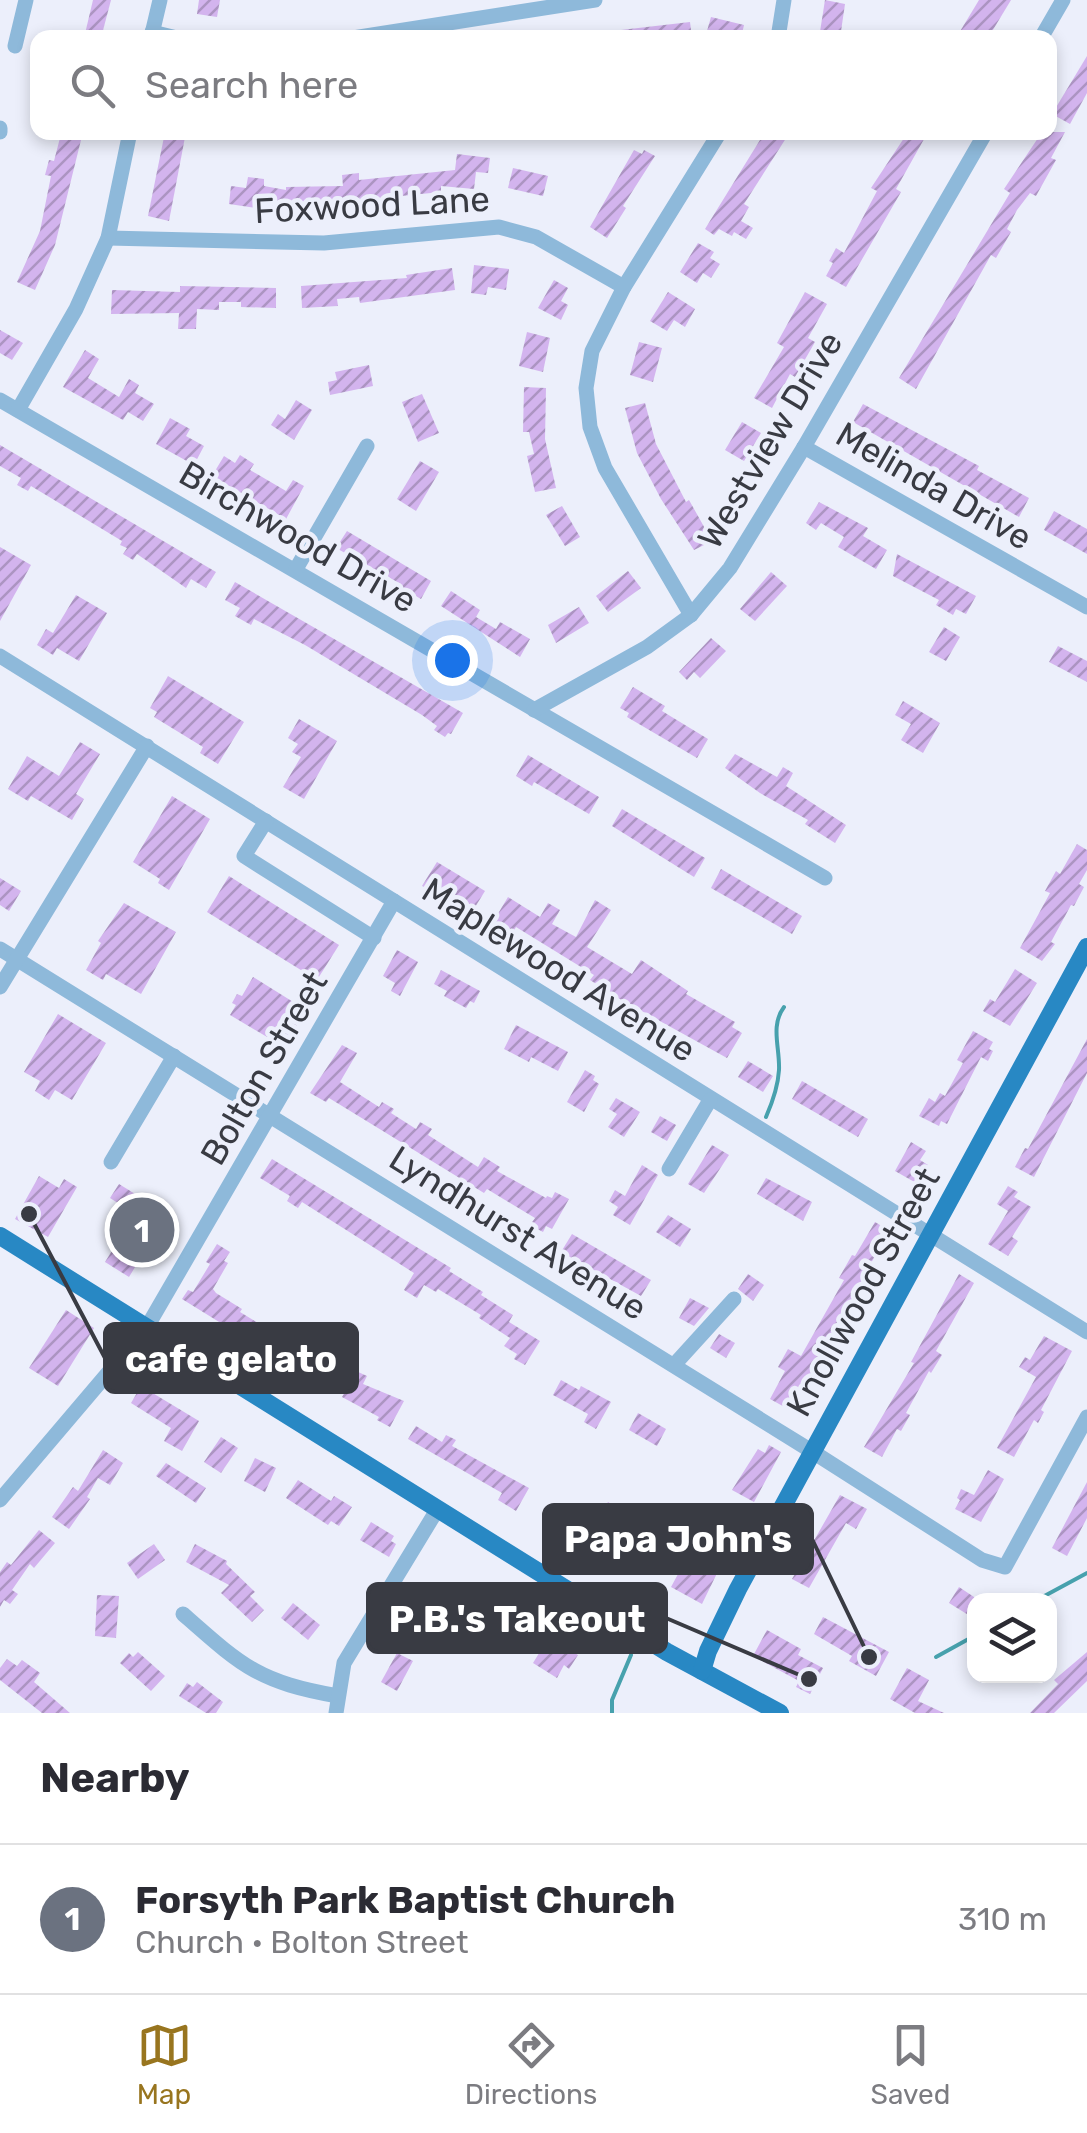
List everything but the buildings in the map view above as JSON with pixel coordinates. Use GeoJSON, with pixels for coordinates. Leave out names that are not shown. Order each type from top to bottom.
{"type":"FeatureCollection","features":[{"type":"Feature","properties":{"kind":"main road","name":"Knollwood Street"},"geometry":{"type":"LineString","coordinates":[[702,1671],[708,1650],[738,1590],[1087,947]]}},
{"type":"Feature","properties":{"kind":"main road"},"geometry":{"type":"LineString","coordinates":[[0,1236],[437,1510],[702,1671],[780,1713]]}},
{"type":"Feature","properties":{"kind":"street"},"geometry":{"type":"LineString","coordinates":[[14,46],[26,0]]}},
{"type":"Feature","properties":{"kind":"street"},"geometry":{"type":"LineString","coordinates":[[153,30],[160,0]]}},
{"type":"Feature","properties":{"kind":"street"},"geometry":{"type":"LineString","coordinates":[[404,30],[595,0]]}},
{"type":"Feature","properties":{"kind":"street"},"geometry":{"type":"LineString","coordinates":[[779,30],[784,0]]}},
{"type":"Feature","properties":{"kind":"street"},"geometry":{"type":"LineString","coordinates":[[1045,30],[1062,0]]}},
{"type":"Feature","properties":{"kind":"street"},"geometry":{"type":"LineString","coordinates":[[18,410],[76,309],[108,238],[128,140]]}},
{"type":"Feature","properties":{"kind":"street"},"geometry":{"type":"LineString","coordinates":[[691,615],[605,468],[590,427],[586,388],[592,351],[624,287],[715,140]]}},
{"type":"Feature","properties":{"kind":"street","name":"Westview Drive"},"geometry":{"type":"LineString","coordinates":[[534,710],[646,647],[691,615],[730,568],[981,140]]}},
{"type":"Feature","properties":{"kind":"street","name":"Foxwood Lane"},"geometry":{"type":"LineString","coordinates":[[108,238],[324,243],[500,227],[550,244],[624,287]]}},
{"type":"Feature","properties":{"kind":"street","name":"Birchwood Drive"},"geometry":{"type":"LineString","coordinates":[[0,400],[825,878]]}},
{"type":"Feature","properties":{"kind":"street"},"geometry":{"type":"LineString","coordinates":[[296,569],[367,446]]}},
{"type":"Feature","properties":{"kind":"street","name":"Melinda Drive"},"geometry":{"type":"LineString","coordinates":[[804,447],[1087,607]]}},
{"type":"Feature","properties":{"kind":"street","name":"Maplewood Avenue"},"geometry":{"type":"LineString","coordinates":[[0,656],[1087,1332]]}},
{"type":"Feature","properties":{"kind":"street"},"geometry":{"type":"LineString","coordinates":[[0,987],[147,746]]}},
{"type":"Feature","properties":{"kind":"street"},"geometry":{"type":"LineString","coordinates":[[266,821],[244,856],[374,938]]}},
{"type":"Feature","properties":{"kind":"street","name":"Bolton Street"},"geometry":{"type":"LineString","coordinates":[[0,1499],[147,1327],[394,901]]}},
{"type":"Feature","properties":{"kind":"street","name":"Lyndhurst Avenue"},"geometry":{"type":"LineString","coordinates":[[0,949],[982,1560],[1005,1567],[1087,1417]]}},
{"type":"Feature","properties":{"kind":"street"},"geometry":{"type":"LineString","coordinates":[[110,1162],[174,1056]]}},
{"type":"Feature","properties":{"kind":"street"},"geometry":{"type":"LineString","coordinates":[[669,1169],[710,1100]]}},
{"type":"Feature","properties":{"kind":"street"},"geometry":{"type":"LineString","coordinates":[[674,1365],[734,1299]]}},
{"type":"Feature","properties":{"kind":"street"},"geometry":{"type":"LineString","coordinates":[[183,1614],[238,1662],[263,1677],[337,1705],[344,1662],[437,1510]]}},
{"type":"Feature","properties":{"kind":"waterway"},"geometry":{"type":"LineString","coordinates":[[766,1117],[778,1082],[777,1029],[784,1007]]}},
{"type":"Feature","properties":{"kind":"waterway"},"geometry":{"type":"LineString","coordinates":[[1050,1593],[1087,1573]]}},
{"type":"Feature","properties":{"kind":"waterway"},"geometry":{"type":"LineString","coordinates":[[936,1657],[967,1640]]}},
{"type":"Feature","properties":{"kind":"waterway"},"geometry":{"type":"LineString","coordinates":[[612,1713],[612,1700],[631,1655]]}},
{"type":"Feature","properties":{"kind":"place","name":"cafe gelato"},"geometry":{"type":"Point","coordinates":[29,1214]}},
{"type":"Feature","properties":{"kind":"place","name":"Forsyth Park Baptist Church"},"geometry":{"type":"Point","coordinates":[142,1230]}},
{"type":"Feature","properties":{"kind":"place","name":"Papa John's"},"geometry":{"type":"Point","coordinates":[869,1657]}},
{"type":"Feature","properties":{"kind":"place","name":"P.B.'s Takeout"},"geometry":{"type":"Point","coordinates":[809,1679]}}]}
